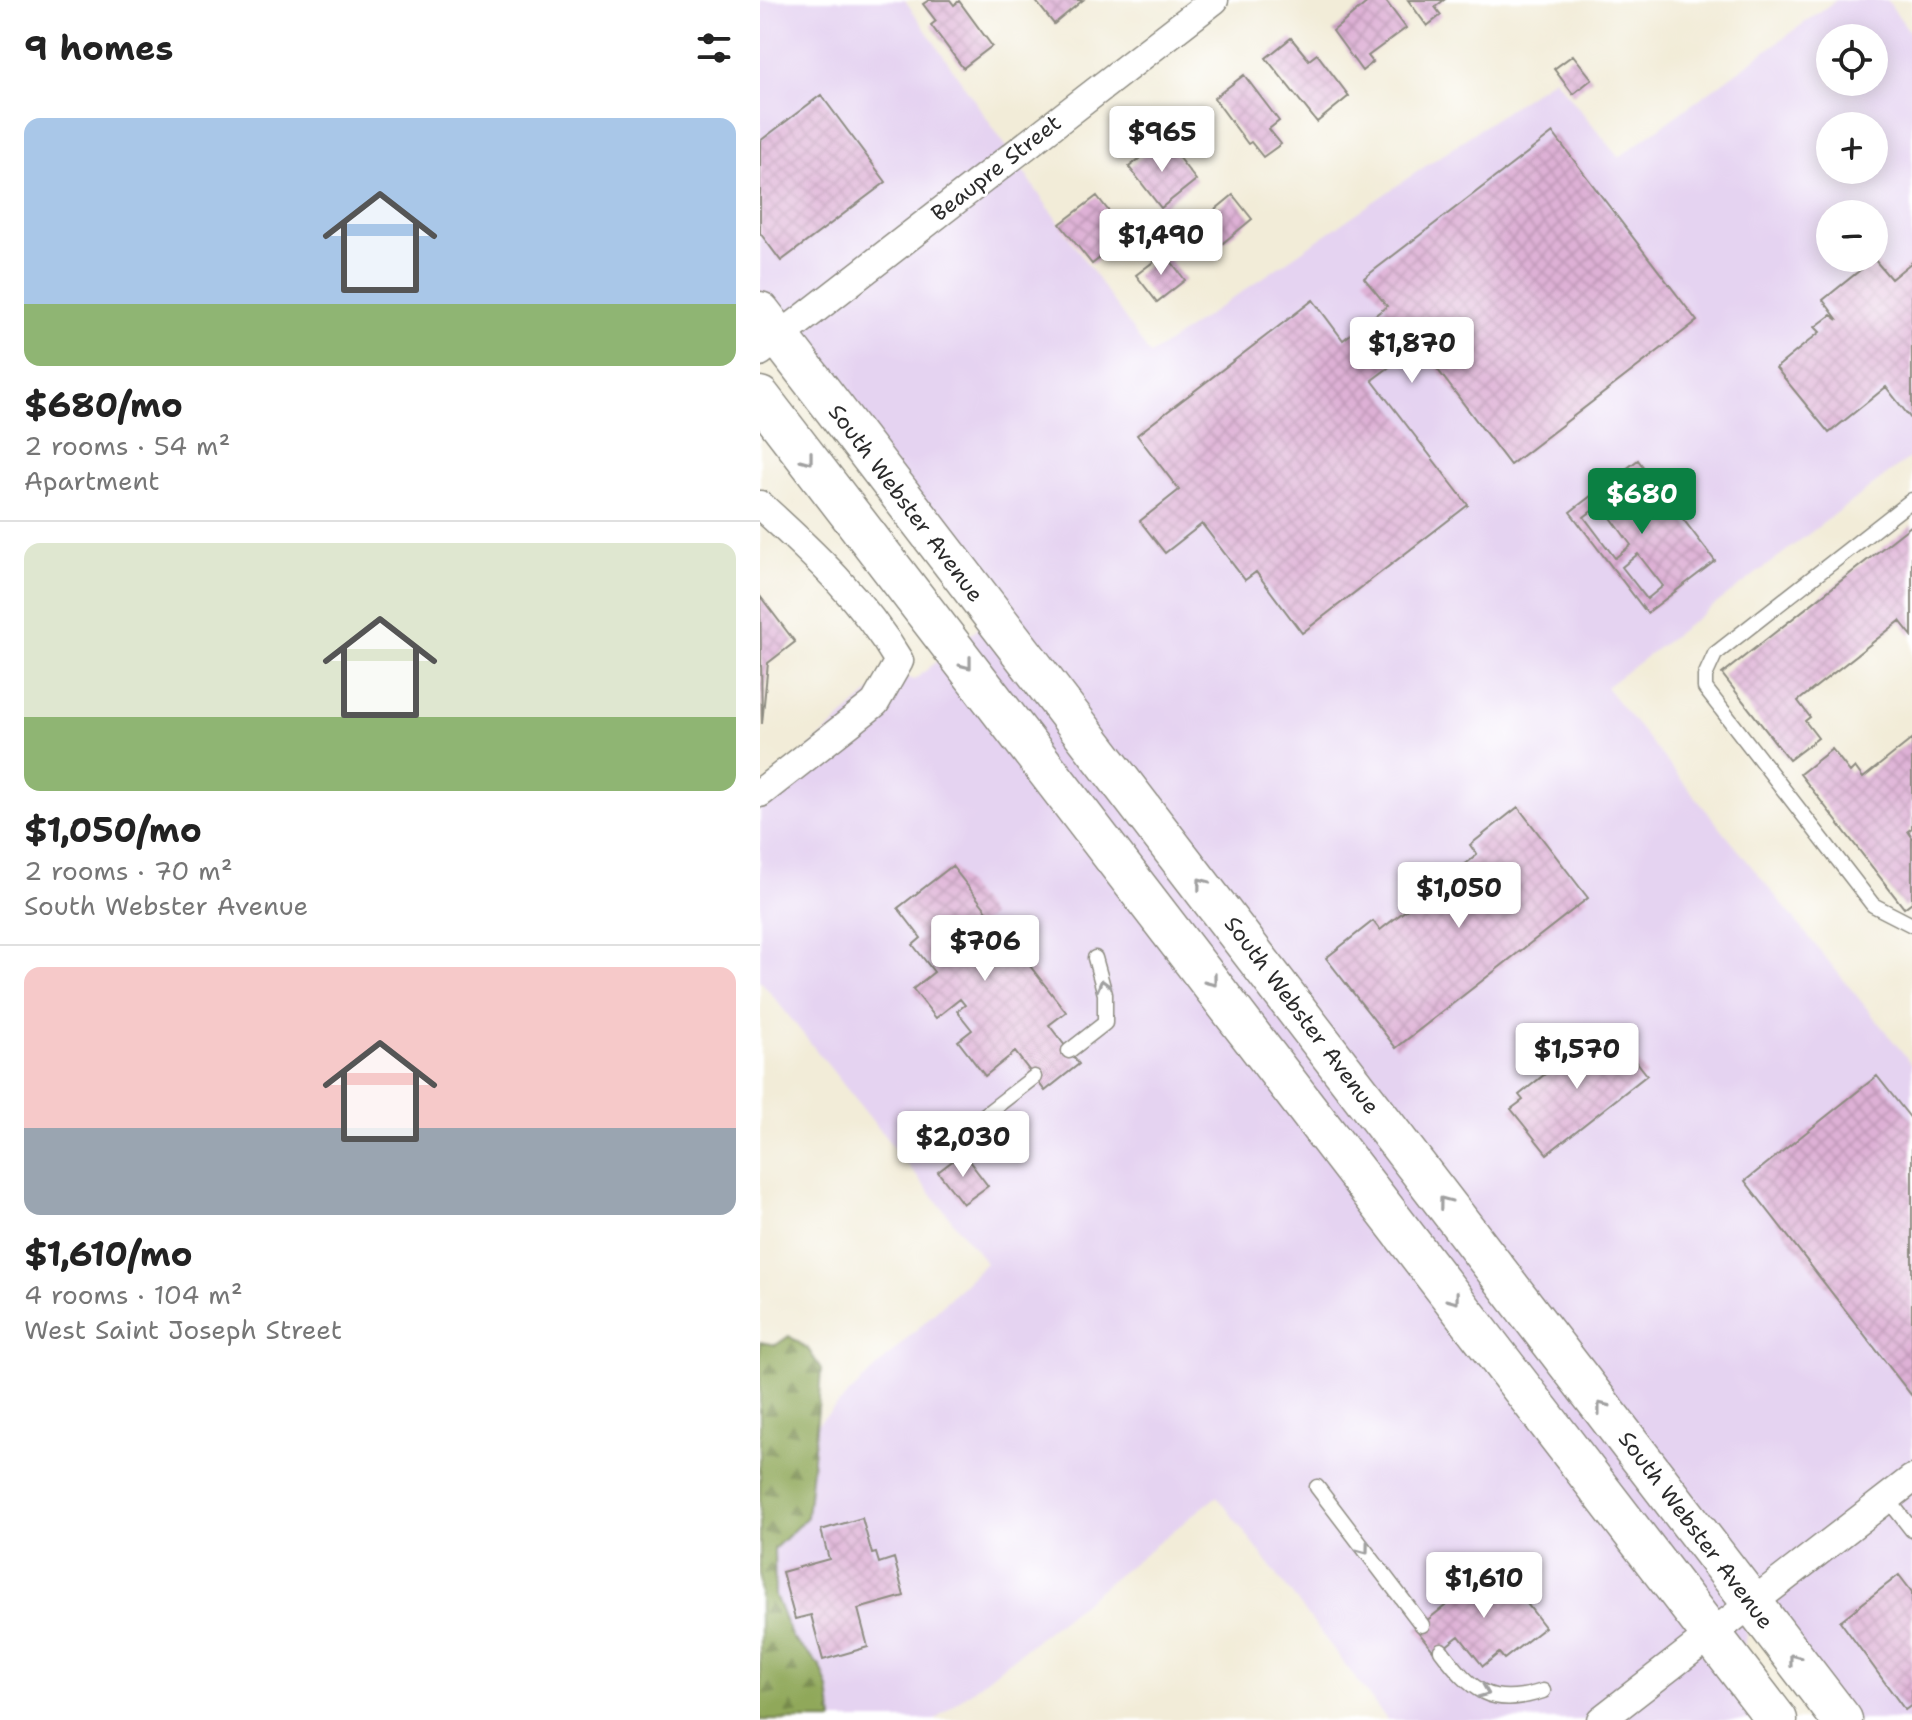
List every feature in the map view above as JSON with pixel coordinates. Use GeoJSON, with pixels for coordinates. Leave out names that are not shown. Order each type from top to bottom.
{"type":"FeatureCollection","features":[{"type":"Feature","properties":{"kind":"main road","name":"South Webster Avenue"},"geometry":{"type":"LineString","coordinates":[[766,334],[1182,858],[1842,1720]]}},
{"type":"Feature","properties":{"kind":"main road"},"geometry":{"type":"LineString","coordinates":[[760,397],[1777,1720]]}},
{"type":"Feature","properties":{"kind":"street","name":"Beaupre Street"},"geometry":{"type":"LineString","coordinates":[[766,334],[1214,0]]}},
{"type":"Feature","properties":{"kind":"street"},"geometry":{"type":"LineString","coordinates":[[760,505],[826,565],[884,634],[899,661],[875,703],[760,793]]}},
{"type":"Feature","properties":{"kind":"street"},"geometry":{"type":"LineString","coordinates":[[1601,1720],[1912,1479]]}},
{"type":"Feature","properties":{"kind":"lane"},"geometry":{"type":"LineString","coordinates":[[1912,500],[1715,654],[1705,676],[1705,688],[1873,905],[1912,925]]}},
{"type":"Feature","properties":{"kind":"lane"},"geometry":{"type":"LineString","coordinates":[[1069,1051],[1105,1023],[1105,994],[1095,958]]}},
{"type":"Feature","properties":{"kind":"lane"},"geometry":{"type":"LineString","coordinates":[[959,1135],[1034,1077]]}},
{"type":"Feature","properties":{"kind":"lane"},"geometry":{"type":"LineString","coordinates":[[1317,1487],[1422,1625]]}},
{"type":"Feature","properties":{"kind":"lane"},"geometry":{"type":"LineString","coordinates":[[1887,1498],[1912,1530]]}},
{"type":"Feature","properties":{"kind":"lane"},"geometry":{"type":"LineString","coordinates":[[1441,1650],[1464,1681],[1478,1692],[1522,1697],[1543,1691]]}},
{"type":"Feature","properties":{"kind":"shaded area"},"geometry":{"type":"Polygon","coordinates":[[[760,0],[905,0],[1150,355],[1554,78],[1619,157],[1836,0],[1887,0],[1912,35],[1912,456],[1606,687],[1912,1064],[1912,1720],[1842,1720],[1751,1604],[1740,1671],[1776,1720],[1387,1720],[1217,1496],[935,1720],[776,1720],[760,1479],[986,1263],[760,980],[760,793],[892,672],[914,680],[993,616],[760,312],[760,0]]]}},
{"type":"Feature","properties":{"kind":"green space"},"geometry":{"type":"Polygon","coordinates":[[[789,1336],[808,1349],[821,1369],[807,1517],[774,1549],[775,1595],[792,1638],[821,1667],[829,1689],[833,1720],[760,1720],[760,1342],[776,1345],[789,1336]]]}},
{"type":"Feature","properties":{"kind":"building"},"geometry":{"type":"Polygon","coordinates":[[[929,0],[950,0],[954,5],[959,1],[992,46],[963,68],[931,25],[936,21],[923,4],[929,0]]]}},
{"type":"Feature","properties":{"kind":"building"},"geometry":{"type":"Polygon","coordinates":[[[1035,0],[1083,0],[1054,24],[1035,0]]]}},
{"type":"Feature","properties":{"kind":"building"},"geometry":{"type":"Polygon","coordinates":[[[1370,0],[1385,0],[1406,28],[1368,56],[1373,62],[1362,71],[1333,31],[1370,0]]]}},
{"type":"Feature","properties":{"kind":"building"},"geometry":{"type":"Polygon","coordinates":[[[1408,0],[1444,0],[1435,7],[1441,15],[1427,26],[1408,0]]]}},
{"type":"Feature","properties":{"kind":"building"},"geometry":{"type":"Polygon","coordinates":[[[1291,38],[1309,60],[1317,54],[1349,96],[1317,122],[1266,58],[1291,38]]]}},
{"type":"Feature","properties":{"kind":"building"},"geometry":{"type":"Polygon","coordinates":[[[1573,55],[1592,79],[1573,94],[1554,69],[1573,55]]]}},
{"type":"Feature","properties":{"kind":"building"},"geometry":{"type":"Polygon","coordinates":[[[1244,75],[1279,121],[1269,129],[1281,144],[1263,157],[1251,142],[1248,144],[1214,98],[1244,75]]]}},
{"type":"Feature","properties":{"kind":"building"},"geometry":{"type":"Polygon","coordinates":[[[821,95],[886,182],[781,261],[760,233],[760,141],[821,95]]]}},
{"type":"Feature","properties":{"kind":"building"},"geometry":{"type":"Polygon","coordinates":[[[1553,133],[1697,321],[1510,465],[1419,345],[1372,380],[1468,505],[1302,633],[1256,572],[1245,580],[1202,524],[1165,553],[1140,521],[1179,490],[1137,435],[1313,300],[1343,340],[1387,306],[1364,278],[1553,133]]]}},
{"type":"Feature","properties":{"kind":"building"},"geometry":{"type":"Polygon","coordinates":[[[1164,139],[1196,180],[1161,208],[1129,167],[1164,139]]]}},
{"type":"Feature","properties":{"kind":"building"},"geometry":{"type":"Polygon","coordinates":[[[1233,195],[1252,219],[1218,247],[1199,223],[1233,195]]]}},
{"type":"Feature","properties":{"kind":"building"},"geometry":{"type":"Polygon","coordinates":[[[1097,196],[1128,236],[1092,264],[1060,224],[1097,196]]]}},
{"type":"Feature","properties":{"kind":"building"},"geometry":{"type":"Polygon","coordinates":[[[1165,253],[1185,280],[1157,302],[1136,275],[1165,253]]]}},
{"type":"Feature","properties":{"kind":"building"},"geometry":{"type":"Polygon","coordinates":[[[1912,262],[1912,420],[1886,387],[1829,433],[1776,368],[1820,332],[1815,327],[1831,315],[1838,320],[1823,300],[1858,272],[1885,272],[1891,279],[1912,262]]]}},
{"type":"Feature","properties":{"kind":"building"},"geometry":{"type":"Polygon","coordinates":[[[1638,460],[1715,561],[1647,613],[1570,512],[1638,460]],[[1601,504],[1584,517],[1615,558],[1631,545],[1601,504]],[[1638,554],[1622,567],[1647,599],[1663,586],[1638,554]]]}},
{"type":"Feature","properties":{"kind":"building"},"geometry":{"type":"Polygon","coordinates":[[[1912,525],[1912,636],[1900,621],[1798,701],[1810,717],[1805,721],[1818,738],[1789,760],[1722,674],[1912,525]]]}},
{"type":"Feature","properties":{"kind":"building"},"geometry":{"type":"Polygon","coordinates":[[[760,596],[795,642],[768,663],[762,724],[760,596]]]}},
{"type":"Feature","properties":{"kind":"building"},"geometry":{"type":"Polygon","coordinates":[[[1912,739],[1912,828],[1908,831],[1912,837],[1912,902],[1904,908],[1800,774],[1832,749],[1850,772],[1855,767],[1863,778],[1912,739]]]}},
{"type":"Feature","properties":{"kind":"building"},"geometry":{"type":"Polygon","coordinates":[[[1518,807],[1588,898],[1396,1048],[1326,958],[1373,921],[1380,930],[1477,855],[1470,845],[1518,807]]]}},
{"type":"Feature","properties":{"kind":"building"},"geometry":{"type":"Polygon","coordinates":[[[952,866],[991,916],[977,927],[994,949],[1008,938],[1066,1012],[1049,1025],[1079,1064],[1045,1091],[1015,1052],[985,1076],[958,1041],[972,1030],[957,1011],[965,1005],[960,999],[936,1018],[913,989],[934,972],[913,945],[921,938],[898,908],[952,866]]]}},
{"type":"Feature","properties":{"kind":"building"},"geometry":{"type":"Polygon","coordinates":[[[1612,1030],[1647,1075],[1547,1154],[1511,1109],[1523,1100],[1519,1095],[1575,1050],[1580,1055],[1612,1030]]]}},
{"type":"Feature","properties":{"kind":"building"},"geometry":{"type":"Polygon","coordinates":[[[1877,1076],[1912,1120],[1912,1396],[1745,1181],[1877,1076]]]}},
{"type":"Feature","properties":{"kind":"building"},"geometry":{"type":"Polygon","coordinates":[[[963,1153],[988,1186],[963,1204],[938,1172],[963,1153]]]}},
{"type":"Feature","properties":{"kind":"building"},"geometry":{"type":"Polygon","coordinates":[[[862,1518],[872,1554],[876,1553],[879,1563],[894,1558],[904,1596],[858,1609],[868,1647],[823,1660],[811,1615],[795,1619],[782,1572],[829,1559],[821,1530],[862,1518]]]}},
{"type":"Feature","properties":{"kind":"building"},"geometry":{"type":"Polygon","coordinates":[[[1497,1565],[1545,1627],[1504,1659],[1499,1653],[1483,1666],[1459,1636],[1436,1654],[1416,1629],[1497,1565]]]}},
{"type":"Feature","properties":{"kind":"building"},"geometry":{"type":"Polygon","coordinates":[[[1899,1575],[1912,1592],[1912,1705],[1905,1710],[1840,1621],[1899,1575]]]}}]}
